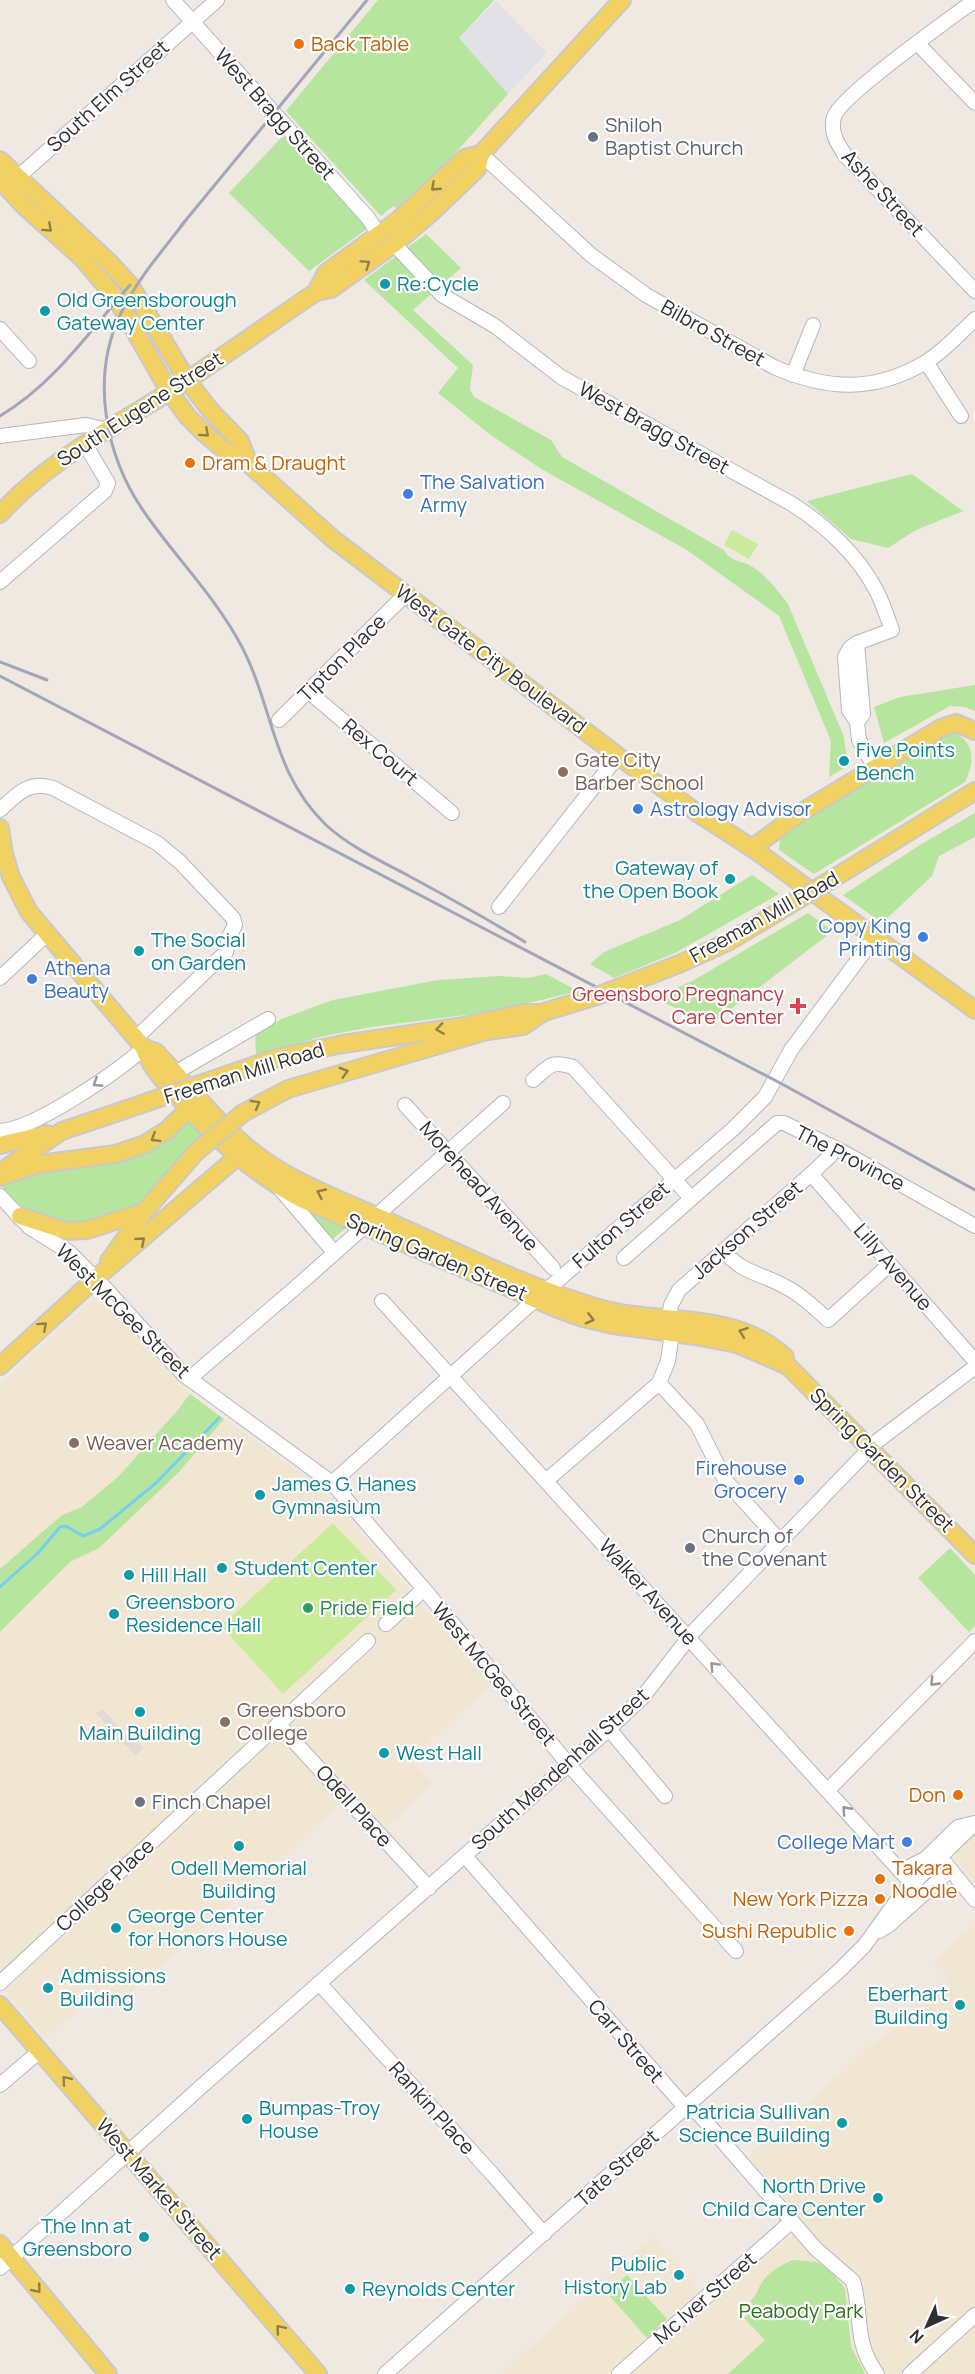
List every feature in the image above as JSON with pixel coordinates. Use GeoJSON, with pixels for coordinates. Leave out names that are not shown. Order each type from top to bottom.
{"type":"FeatureCollection","features":[{"type":"Feature","properties":{"kind":"main road","name":"South Eugene Street"},"geometry":{"type":"LineString","coordinates":[[0,514],[39,477],[85,444],[187,380],[316,292],[331,289],[394,244],[431,213],[477,169],[481,154],[622,0]]}},
{"type":"Feature","properties":{"kind":"main road","name":"South Eugene Street"},"geometry":{"type":"LineString","coordinates":[[316,292],[326,273],[421,201],[465,158],[481,154]]}},
{"type":"Feature","properties":{"kind":"main road"},"geometry":{"type":"LineString","coordinates":[[0,160],[6,184]]}},
{"type":"Feature","properties":{"kind":"main road","name":"West Gate City Boulevard"},"geometry":{"type":"LineString","coordinates":[[6,184],[104,258],[130,285],[187,380],[210,410],[240,441],[249,464]]}},
{"type":"Feature","properties":{"kind":"main road","name":"West Gate City Boulevard"},"geometry":{"type":"LineString","coordinates":[[6,184],[82,258],[117,300],[169,391],[202,432],[229,454],[249,464],[328,534],[405,595],[618,756],[696,812],[752,848],[975,1010]]}},
{"type":"Feature","properties":{"kind":"main road"},"geometry":{"type":"LineString","coordinates":[[956,723],[975,739]]}},
{"type":"Feature","properties":{"kind":"main road"},"geometry":{"type":"LineString","coordinates":[[752,848],[800,813],[940,728],[956,723],[975,732]]}},
{"type":"Feature","properties":{"kind":"main road","name":"Freeman Mill Road"},"geometry":{"type":"LineString","coordinates":[[0,1172],[62,1131],[279,1058],[343,1044],[458,1027],[524,1013],[542,1013],[597,996],[679,964],[728,942],[971,792]]}},
{"type":"Feature","properties":{"kind":"main road","name":"Spring Garden Street"},"geometry":{"type":"LineString","coordinates":[[0,828],[2,853],[11,877],[20,895],[47,934],[140,1043],[148,1061],[280,1188],[369,1221],[541,1294],[671,1325],[720,1325],[747,1333],[776,1349],[784,1357],[788,1366],[975,1555]]}},
{"type":"Feature","properties":{"kind":"main road","name":"Freeman Mill Road"},"geometry":{"type":"LineString","coordinates":[[96,1278],[144,1212],[196,1152],[243,1113],[288,1089],[487,1031],[523,1026],[542,1013]]}},
{"type":"Feature","properties":{"kind":"main road","name":"Spring Garden Street"},"geometry":{"type":"LineString","coordinates":[[140,1043],[156,1053],[175,1073],[194,1104]]}},
{"type":"Feature","properties":{"kind":"main road"},"geometry":{"type":"LineString","coordinates":[[0,1177],[39,1164],[116,1154],[145,1144],[167,1130],[194,1104]]}},
{"type":"Feature","properties":{"kind":"main road"},"geometry":{"type":"LineString","coordinates":[[0,1146],[62,1131]]}},
{"type":"Feature","properties":{"kind":"main road"},"geometry":{"type":"LineString","coordinates":[[0,1366],[96,1278],[242,1153]]}},
{"type":"Feature","properties":{"kind":"main road","name":"Spring Garden Street"},"geometry":{"type":"LineString","coordinates":[[242,1153],[369,1221]]}},
{"type":"Feature","properties":{"kind":"main road"},"geometry":{"type":"LineString","coordinates":[[20,1216],[66,1231],[87,1230],[144,1212]]}},
{"type":"Feature","properties":{"kind":"main road","name":"West Market Street"},"geometry":{"type":"LineString","coordinates":[[0,2005],[318,2374]]}},
{"type":"Feature","properties":{"kind":"main road"},"geometry":{"type":"LineString","coordinates":[[0,2244],[6,2263],[108,2374]]}},
{"type":"Feature","properties":{"kind":"street","name":"West Bragg Street"},"geometry":{"type":"LineString","coordinates":[[172,0],[360,209],[379,234]]}},
{"type":"Feature","properties":{"kind":"street","name":"South Elm Street"},"geometry":{"type":"LineString","coordinates":[[6,184],[217,0]]}},
{"type":"Feature","properties":{"kind":"street","name":"Ashe Street"},"geometry":{"type":"LineString","coordinates":[[975,0],[864,84],[840,105],[834,115],[833,127],[836,141],[845,155],[975,291]]}},
{"type":"Feature","properties":{"kind":"street"},"geometry":{"type":"LineString","coordinates":[[918,44],[975,103]]}},
{"type":"Feature","properties":{"kind":"street","name":"Bilbro Street"},"geometry":{"type":"LineString","coordinates":[[481,154],[591,255],[646,295],[774,367],[793,375],[836,386],[867,384],[893,377],[926,362],[975,319]]}},
{"type":"Feature","properties":{"kind":"street","name":"West Bragg Street"},"geometry":{"type":"LineString","coordinates":[[394,244],[442,296],[495,326],[561,377],[808,514],[843,546],[876,590],[892,630],[868,637],[849,648],[845,657],[862,714],[857,722],[859,740],[875,768]]}},
{"type":"Feature","properties":{"kind":"street"},"geometry":{"type":"LineString","coordinates":[[793,375],[813,325]]}},
{"type":"Feature","properties":{"kind":"street"},"geometry":{"type":"LineString","coordinates":[[0,328],[29,361]]}},
{"type":"Feature","properties":{"kind":"street"},"geometry":{"type":"LineString","coordinates":[[926,362],[961,416]]}},
{"type":"Feature","properties":{"kind":"street"},"geometry":{"type":"LineString","coordinates":[[0,435],[86,425],[108,430]]}},
{"type":"Feature","properties":{"kind":"street"},"geometry":{"type":"LineString","coordinates":[[0,582],[105,491],[108,483],[85,444]]}},
{"type":"Feature","properties":{"kind":"street","name":"Tipton Place"},"geometry":{"type":"LineString","coordinates":[[279,720],[405,595]]}},
{"type":"Feature","properties":{"kind":"street","name":"Rex Court"},"geometry":{"type":"LineString","coordinates":[[309,692],[452,813]]}},
{"type":"Feature","properties":{"kind":"street"},"geometry":{"type":"LineString","coordinates":[[499,907],[618,756]]}},
{"type":"Feature","properties":{"kind":"street"},"geometry":{"type":"LineString","coordinates":[[0,810],[23,790],[33,786],[42,785],[53,789],[145,835],[166,849],[233,918],[235,925],[226,952],[140,1043],[124,1065],[81,1094],[24,1125],[0,1131]]}},
{"type":"Feature","properties":{"kind":"street"},"geometry":{"type":"LineString","coordinates":[[0,978],[47,934]]}},
{"type":"Feature","properties":{"kind":"street","name":"Fulton Street"},"geometry":{"type":"LineString","coordinates":[[332,1483],[541,1294],[733,1129],[765,1097],[792,1050],[875,937]]}},
{"type":"Feature","properties":{"kind":"street"},"geometry":{"type":"LineString","coordinates":[[175,1073],[268,1018]]}},
{"type":"Feature","properties":{"kind":"street"},"geometry":{"type":"LineString","coordinates":[[533,1080],[550,1066],[558,1063],[573,1067],[691,1198]]}},
{"type":"Feature","properties":{"kind":"street"},"geometry":{"type":"LineString","coordinates":[[189,1379],[503,1103]]}},
{"type":"Feature","properties":{"kind":"street","name":"Morehead Avenue"},"geometry":{"type":"LineString","coordinates":[[405,1105],[553,1268]]}},
{"type":"Feature","properties":{"kind":"street","name":"The Province"},"geometry":{"type":"LineString","coordinates":[[624,1258],[777,1123],[784,1123],[835,1148],[975,1226]]}},
{"type":"Feature","properties":{"kind":"street","name":"Jackson Street"},"geometry":{"type":"LineString","coordinates":[[671,1325],[671,1305],[679,1290],[811,1174],[835,1148]]}},
{"type":"Feature","properties":{"kind":"street","name":"Lilly Avenue"},"geometry":{"type":"LineString","coordinates":[[811,1174],[975,1361]]}},
{"type":"Feature","properties":{"kind":"street"},"geometry":{"type":"LineString","coordinates":[[280,1188],[334,1252]]}},
{"type":"Feature","properties":{"kind":"street","name":"West McGee Street"},"geometry":{"type":"LineString","coordinates":[[0,1196],[29,1227],[69,1252],[96,1278],[189,1379],[332,1483],[424,1589],[570,1765],[736,1951]]}},
{"type":"Feature","properties":{"kind":"street"},"geometry":{"type":"LineString","coordinates":[[724,1251],[738,1266],[784,1286],[803,1298],[828,1320],[890,1264]]}},
{"type":"Feature","properties":{"kind":"street","name":"Walker Avenue"},"geometry":{"type":"LineString","coordinates":[[382,1301],[913,1885]]}},
{"type":"Feature","properties":{"kind":"street"},"geometry":{"type":"LineString","coordinates":[[547,1480],[659,1383],[668,1361],[671,1325]]}},
{"type":"Feature","properties":{"kind":"street","name":"South Mendenhall Street"},"geometry":{"type":"LineString","coordinates":[[6,2263],[127,2153],[609,1729],[642,1698],[727,1594],[870,1448],[888,1431],[975,1367]]}},
{"type":"Feature","properties":{"kind":"street"},"geometry":{"type":"LineString","coordinates":[[659,1383],[697,1424],[725,1480],[780,1541]]}},
{"type":"Feature","properties":{"kind":"street"},"geometry":{"type":"LineString","coordinates":[[386,1624],[424,1589]]}},
{"type":"Feature","properties":{"kind":"street","name":"College Place"},"geometry":{"type":"LineString","coordinates":[[0,1983],[368,1641]]}},
{"type":"Feature","properties":{"kind":"street"},"geometry":{"type":"LineString","coordinates":[[828,1790],[975,1641]]}},
{"type":"Feature","properties":{"kind":"street","name":"Odell Place"},"geometry":{"type":"LineString","coordinates":[[278,1724],[429,1888]]}},
{"type":"Feature","properties":{"kind":"street"},"geometry":{"type":"LineString","coordinates":[[609,1729],[665,1796]]}},
{"type":"Feature","properties":{"kind":"street","name":"Tate Street"},"geometry":{"type":"LineString","coordinates":[[901,1871],[925,1859],[958,1827],[975,1823]]}},
{"type":"Feature","properties":{"kind":"street","name":"Tate Street"},"geometry":{"type":"LineString","coordinates":[[385,2374],[544,2234],[684,2106],[840,1970],[873,1934],[894,1904],[975,1823]]}},
{"type":"Feature","properties":{"kind":"street","name":"Carr Street"},"geometry":{"type":"LineString","coordinates":[[465,1856],[684,2106],[699,2114],[816,2249],[853,2281],[863,2349],[867,2360],[877,2374]]}},
{"type":"Feature","properties":{"kind":"street"},"geometry":{"type":"LineString","coordinates":[[940,1858],[975,1900]]}},
{"type":"Feature","properties":{"kind":"street","name":"Tate Street"},"geometry":{"type":"LineString","coordinates":[[873,1934],[889,1925],[950,1870]]}},
{"type":"Feature","properties":{"kind":"street","name":"Rankin Place"},"geometry":{"type":"LineString","coordinates":[[319,1983],[544,2234]]}},
{"type":"Feature","properties":{"kind":"street"},"geometry":{"type":"LineString","coordinates":[[0,2085],[40,2051]]}},
{"type":"Feature","properties":{"kind":"street","name":"Mc Iver Street"},"geometry":{"type":"LineString","coordinates":[[619,2374],[792,2221]]}},
{"type":"Feature","properties":{"kind":"street"},"geometry":{"type":"LineString","coordinates":[[910,2374],[975,2315]]}},
{"type":"Feature","properties":{"kind":"shaded area"},"geometry":{"type":"Polygon","coordinates":[[[496,1],[547,53],[508,94],[459,38],[496,1]]]}},
{"type":"Feature","properties":{"kind":"shaded area","name":"Weaver Academy"},"geometry":{"type":"Polygon","coordinates":[[[97,1296],[190,1394],[119,1476],[82,1507],[62,1515],[0,1569],[0,1385],[97,1296]]]}},
{"type":"Feature","properties":{"kind":"shaded area","name":"Greensboro College"},"geometry":{"type":"Polygon","coordinates":[[[224,1419],[322,1489],[491,1685],[409,1759],[433,1784],[385,1828],[352,1793],[109,2012],[94,1996],[46,2037],[0,1985],[0,1632],[70,1562],[99,1548],[179,1472],[224,1419]]]}},
{"type":"Feature","properties":{"kind":"shaded area"},"geometry":{"type":"Polygon","coordinates":[[[103,1709],[128,1738],[144,1747],[136,1755],[107,1731],[109,1728],[96,1713],[103,1709]]]}},
{"type":"Feature","properties":{"kind":"shaded area"},"geometry":{"type":"Polygon","coordinates":[[[975,1834],[975,1883],[955,1858],[956,1853],[975,1834]]]}},
{"type":"Feature","properties":{"kind":"shaded area"},"geometry":{"type":"Polygon","coordinates":[[[975,1924],[975,2374],[501,2374],[653,2238],[712,2305],[805,2222],[748,2156],[949,1978],[935,1961],[975,1924]]]}},
{"type":"Feature","properties":{"kind":"green space"},"geometry":{"type":"Polygon","coordinates":[[[378,0],[494,0],[459,38],[508,94],[420,189],[396,208],[393,206],[381,216],[286,111],[378,0]]]}},
{"type":"Feature","properties":{"kind":"green space"},"geometry":{"type":"Polygon","coordinates":[[[283,136],[368,228],[309,271],[229,193],[283,136]]]}},
{"type":"Feature","properties":{"kind":"green space"},"geometry":{"type":"Polygon","coordinates":[[[426,234],[461,268],[413,310],[473,365],[470,390],[474,397],[551,440],[562,457],[724,550],[733,559],[751,566],[766,578],[788,604],[844,737],[846,753],[851,764],[829,777],[831,741],[779,616],[687,550],[543,470],[492,436],[438,393],[458,368],[364,280],[426,234]]]}},
{"type":"Feature","properties":{"kind":"green space"},"geometry":{"type":"Polygon","coordinates":[[[912,474],[963,511],[916,530],[888,548],[851,539],[807,501],[912,474]]]}},
{"type":"Feature","properties":{"kind":"green space"},"geometry":{"type":"Polygon","coordinates":[[[732,530],[758,544],[749,559],[724,545],[732,530]]]}},
{"type":"Feature","properties":{"kind":"green space"},"geometry":{"type":"Polygon","coordinates":[[[975,685],[975,711],[950,706],[884,743],[874,707],[900,697],[975,685]]]}},
{"type":"Feature","properties":{"kind":"green space"},"geometry":{"type":"Polygon","coordinates":[[[954,733],[966,742],[971,753],[970,767],[965,782],[814,874],[779,850],[780,839],[786,832],[946,735],[954,733]]]}},
{"type":"Feature","properties":{"kind":"green space"},"geometry":{"type":"Polygon","coordinates":[[[975,813],[975,837],[939,856],[932,876],[882,923],[843,895],[923,843],[975,813]]]}},
{"type":"Feature","properties":{"kind":"green space"},"geometry":{"type":"Polygon","coordinates":[[[752,875],[779,894],[675,953],[614,978],[590,964],[604,952],[680,920],[752,875]]]}},
{"type":"Feature","properties":{"kind":"green space"},"geometry":{"type":"Polygon","coordinates":[[[808,913],[833,931],[710,1025],[655,998],[694,980],[808,913]]]}},
{"type":"Feature","properties":{"kind":"green space"},"geometry":{"type":"Polygon","coordinates":[[[546,974],[578,991],[465,1015],[371,1027],[320,1037],[256,1055],[255,1033],[284,1018],[333,1000],[438,980],[499,976],[528,978],[546,974]]]}},
{"type":"Feature","properties":{"kind":"green space"},"geometry":{"type":"Polygon","coordinates":[[[191,1120],[203,1133],[138,1207],[103,1219],[71,1224],[25,1210],[2,1187],[30,1171],[103,1161],[191,1120]]]}},
{"type":"Feature","properties":{"kind":"green space"},"geometry":{"type":"Polygon","coordinates":[[[305,1210],[344,1227],[345,1229],[330,1241],[305,1210]]]}},
{"type":"Feature","properties":{"kind":"green space"},"geometry":{"type":"Polygon","coordinates":[[[190,1394],[224,1419],[179,1472],[99,1548],[70,1562],[0,1632],[0,1569],[62,1515],[82,1507],[119,1476],[190,1394]]]}},
{"type":"Feature","properties":{"kind":"green space","name":"Pride Field"},"geometry":{"type":"Polygon","coordinates":[[[333,1523],[396,1590],[283,1694],[221,1626],[333,1523]]]}},
{"type":"Feature","properties":{"kind":"green space"},"geometry":{"type":"Polygon","coordinates":[[[950,1548],[975,1575],[975,1626],[969,1632],[918,1578],[950,1548]]]}},
{"type":"Feature","properties":{"kind":"green space","name":"Peabody Park"},"geometry":{"type":"Polygon","coordinates":[[[792,2260],[817,2262],[830,2270],[845,2289],[851,2347],[865,2374],[728,2374],[765,2340],[744,2318],[755,2307],[750,2301],[767,2276],[792,2260]]]}},
{"type":"Feature","properties":{"kind":"green space"},"geometry":{"type":"Polygon","coordinates":[[[627,2275],[667,2319],[647,2338],[607,2293],[627,2275]]]}},
{"type":"Feature","properties":{"kind":"waterway"},"geometry":{"type":"LineString","coordinates":[[0,1587],[38,1553],[60,1527],[66,1526],[83,1536],[100,1529],[156,1483],[219,1418]]}},
{"type":"Feature","properties":{"kind":"railway"},"geometry":{"type":"LineString","coordinates":[[181,226],[367,0]]}},
{"type":"Feature","properties":{"kind":"railway"},"geometry":{"type":"LineString","coordinates":[[186,220],[136,287],[122,311],[112,336],[106,363],[104,390],[106,416],[121,469],[147,516],[232,629],[253,670],[284,762],[308,805],[326,825],[355,847],[525,942]]}},
{"type":"Feature","properties":{"kind":"railway"},"geometry":{"type":"LineString","coordinates":[[0,416],[37,389],[54,373],[130,285]]}},
{"type":"Feature","properties":{"kind":"railway"},"geometry":{"type":"LineString","coordinates":[[0,662],[47,680]]}},
{"type":"Feature","properties":{"kind":"railway"},"geometry":{"type":"LineString","coordinates":[[0,676],[782,1084],[975,1190]]}},
{"type":"Feature","properties":{"kind":"place","name":"Back Table"},"geometry":{"type":"Point","coordinates":[299,44]}},
{"type":"Feature","properties":{"kind":"place","name":"Shiloh Baptist Church"},"geometry":{"type":"Point","coordinates":[593,137]}},
{"type":"Feature","properties":{"kind":"place","name":"Re:Cycle"},"geometry":{"type":"Point","coordinates":[385,284]}},
{"type":"Feature","properties":{"kind":"place","name":"Old Greensborough Gateway Center"},"geometry":{"type":"Point","coordinates":[45,311]}},
{"type":"Feature","properties":{"kind":"place","name":"Dram & Draught"},"geometry":{"type":"Point","coordinates":[190,463]}},
{"type":"Feature","properties":{"kind":"place","name":"The Salvation Army"},"geometry":{"type":"Point","coordinates":[408,494]}},
{"type":"Feature","properties":{"kind":"place","name":"Five Points Bench"},"geometry":{"type":"Point","coordinates":[844,761]}},
{"type":"Feature","properties":{"kind":"place","name":"Gate City Barber School"},"geometry":{"type":"Point","coordinates":[563,772]}},
{"type":"Feature","properties":{"kind":"place","name":"Astrology Advisor"},"geometry":{"type":"Point","coordinates":[638,809]}},
{"type":"Feature","properties":{"kind":"place","name":"Gateway of the Open Book"},"geometry":{"type":"Point","coordinates":[730,879]}},
{"type":"Feature","properties":{"kind":"place","name":"Copy King Printing"},"geometry":{"type":"Point","coordinates":[923,937]}},
{"type":"Feature","properties":{"kind":"place","name":"The Social on Garden"},"geometry":{"type":"Point","coordinates":[139,951]}},
{"type":"Feature","properties":{"kind":"place","name":"Athena Beauty"},"geometry":{"type":"Point","coordinates":[32,979]}},
{"type":"Feature","properties":{"kind":"place","name":"Greensboro Pregnancy Care Center"},"geometry":{"type":"Point","coordinates":[798,1006]}},
{"type":"Feature","properties":{"kind":"place","name":"Weaver Academy"},"geometry":{"type":"Point","coordinates":[74,1443]}},
{"type":"Feature","properties":{"kind":"place","name":"Firehouse Grocery"},"geometry":{"type":"Point","coordinates":[799,1480]}},
{"type":"Feature","properties":{"kind":"place","name":"James G. Hanes Gymnasium"},"geometry":{"type":"Point","coordinates":[260,1495]}},
{"type":"Feature","properties":{"kind":"place","name":"Church of the Covenant"},"geometry":{"type":"Point","coordinates":[690,1548]}},
{"type":"Feature","properties":{"kind":"place","name":"Student Center"},"geometry":{"type":"Point","coordinates":[222,1568]}},
{"type":"Feature","properties":{"kind":"place","name":"Hill Hall"},"geometry":{"type":"Point","coordinates":[129,1575]}},
{"type":"Feature","properties":{"kind":"place","name":"Pride Field"},"geometry":{"type":"Point","coordinates":[308,1608]}},
{"type":"Feature","properties":{"kind":"place","name":"Greensboro Residence Hall"},"geometry":{"type":"Point","coordinates":[114,1614]}},
{"type":"Feature","properties":{"kind":"place","name":"Main Building"},"geometry":{"type":"Point","coordinates":[140,1712]}},
{"type":"Feature","properties":{"kind":"place","name":"Greensboro College"},"geometry":{"type":"Point","coordinates":[225,1722]}},
{"type":"Feature","properties":{"kind":"place","name":"West Hall"},"geometry":{"type":"Point","coordinates":[384,1753]}},
{"type":"Feature","properties":{"kind":"place","name":"Don"},"geometry":{"type":"Point","coordinates":[958,1795]}},
{"type":"Feature","properties":{"kind":"place","name":"Finch Chapel"},"geometry":{"type":"Point","coordinates":[140,1802]}},
{"type":"Feature","properties":{"kind":"place","name":"College Mart"},"geometry":{"type":"Point","coordinates":[907,1842]}},
{"type":"Feature","properties":{"kind":"place","name":"Odell Memorial Building"},"geometry":{"type":"Point","coordinates":[239,1846]}},
{"type":"Feature","properties":{"kind":"place","name":"Takara Noodle"},"geometry":{"type":"Point","coordinates":[880,1879]}},
{"type":"Feature","properties":{"kind":"place","name":"New York Pizza"},"geometry":{"type":"Point","coordinates":[880,1899]}},
{"type":"Feature","properties":{"kind":"place","name":"George Center for Honors House"},"geometry":{"type":"Point","coordinates":[116,1928]}},
{"type":"Feature","properties":{"kind":"place","name":"Sushi Republic"},"geometry":{"type":"Point","coordinates":[849,1931]}},
{"type":"Feature","properties":{"kind":"place","name":"Admissions Building"},"geometry":{"type":"Point","coordinates":[48,1988]}},
{"type":"Feature","properties":{"kind":"place","name":"Eberhart Building"},"geometry":{"type":"Point","coordinates":[960,2005]}},
{"type":"Feature","properties":{"kind":"place","name":"Bumpas-Troy House"},"geometry":{"type":"Point","coordinates":[247,2119]}},
{"type":"Feature","properties":{"kind":"place","name":"Patricia Sullivan Science Building"},"geometry":{"type":"Point","coordinates":[842,2123]}},
{"type":"Feature","properties":{"kind":"place","name":"North Drive Child Care Center"},"geometry":{"type":"Point","coordinates":[878,2198]}},
{"type":"Feature","properties":{"kind":"place","name":"The Inn at Greensboro"},"geometry":{"type":"Point","coordinates":[144,2237]}},
{"type":"Feature","properties":{"kind":"place","name":"Public History Lab"},"geometry":{"type":"Point","coordinates":[679,2275]}},
{"type":"Feature","properties":{"kind":"place","name":"Reynolds Center"},"geometry":{"type":"Point","coordinates":[350,2289]}}]}
